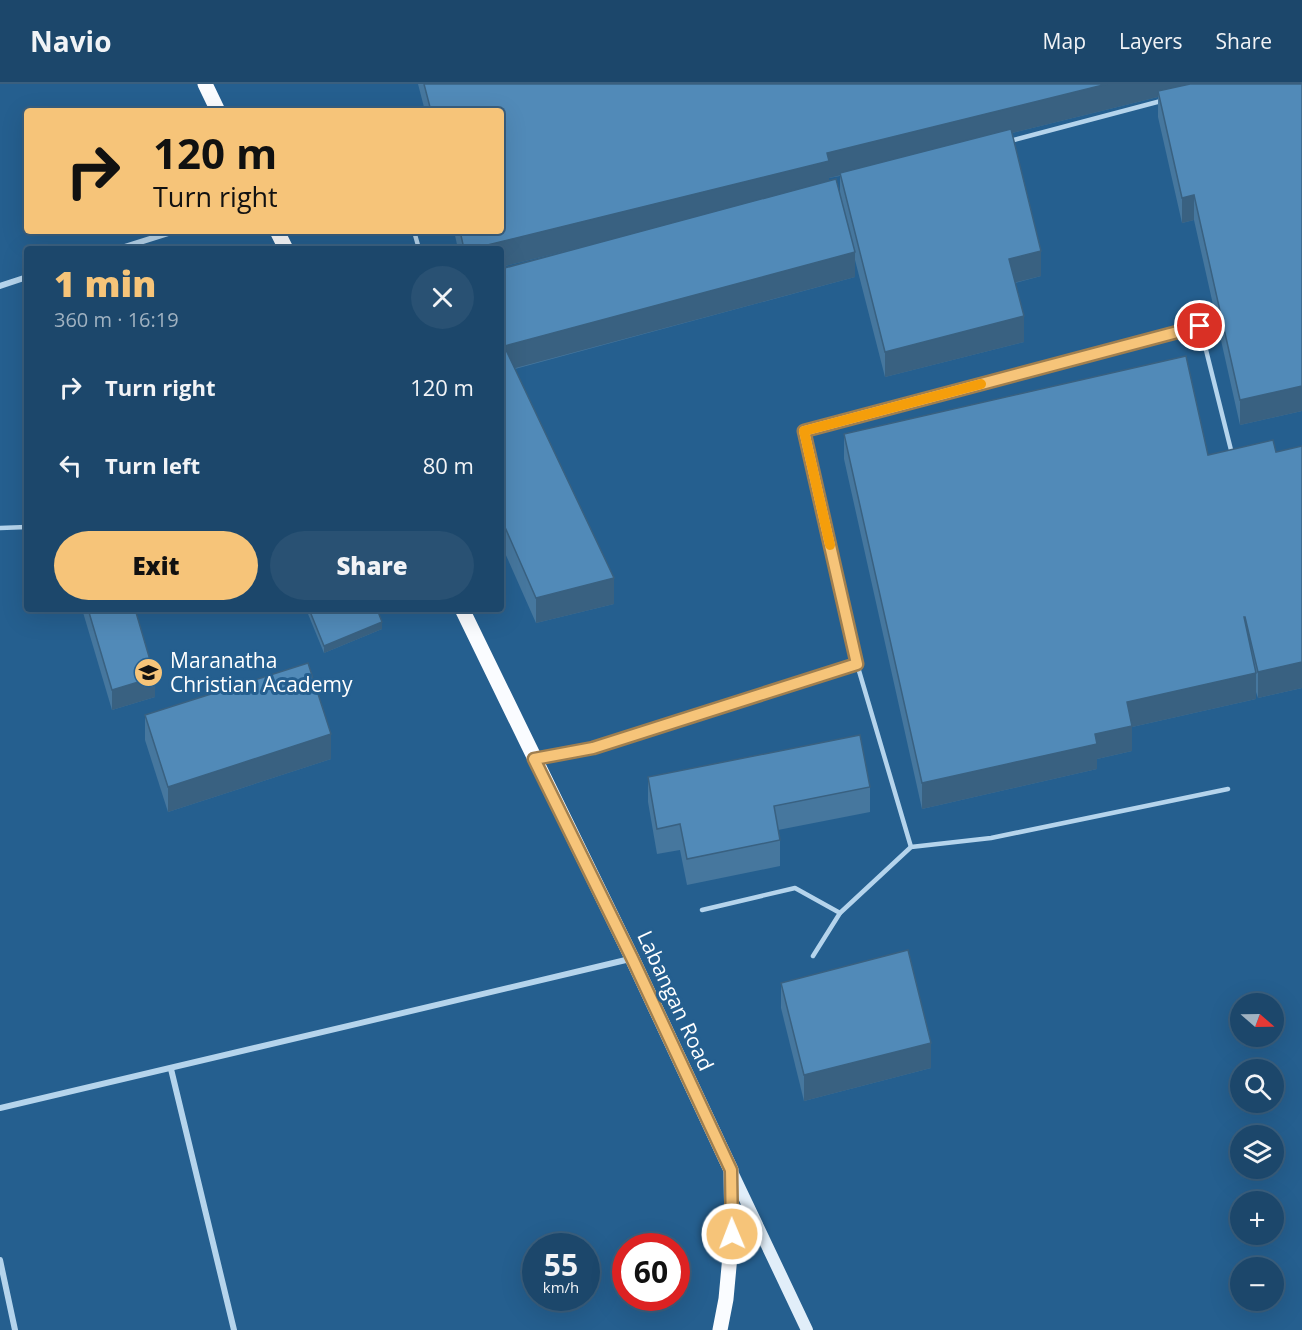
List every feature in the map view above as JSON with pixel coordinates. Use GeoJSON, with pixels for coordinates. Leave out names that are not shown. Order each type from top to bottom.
{"type":"FeatureCollection","features":[{"type":"Feature","properties":{"kind":"main road"},"geometry":{"type":"LineString","coordinates":[[205,84],[217,108]]}},
{"type":"Feature","properties":{"kind":"main road","name":"Labangan Road"},"geometry":{"type":"LineString","coordinates":[[463,612],[632,958],[731,1170],[732,1234],[726,1299],[720,1330]]}},
{"type":"Feature","properties":{"kind":"main road"},"geometry":{"type":"LineString","coordinates":[[731,1170],[807,1330]]}},
{"type":"Feature","properties":{"kind":"street"},"geometry":{"type":"LineString","coordinates":[[127,246],[165,234]]}},
{"type":"Feature","properties":{"kind":"street"},"geometry":{"type":"LineString","coordinates":[[0,286],[24,278]]}},
{"type":"Feature","properties":{"kind":"street"},"geometry":{"type":"LineString","coordinates":[[0,1108],[632,958]]}},
{"type":"Feature","properties":{"kind":"street"},"geometry":{"type":"LineString","coordinates":[[171,1069],[234,1330]]}},
{"type":"Feature","properties":{"kind":"street"},"geometry":{"type":"LineString","coordinates":[[0,1260],[15,1330]]}},
{"type":"Feature","properties":{"kind":"lane"},"geometry":{"type":"LineString","coordinates":[[1009,141],[1170,99]]}},
{"type":"Feature","properties":{"kind":"lane"},"geometry":{"type":"LineString","coordinates":[[911,847],[857,664],[804,431],[1200,326],[1234,464]]}},
{"type":"Feature","properties":{"kind":"lane"},"geometry":{"type":"LineString","coordinates":[[0,528],[24,527]]}},
{"type":"Feature","properties":{"kind":"lane"},"geometry":{"type":"LineString","coordinates":[[534,759],[593,748],[857,664]]}},
{"type":"Feature","properties":{"kind":"lane"},"geometry":{"type":"LineString","coordinates":[[813,956],[840,913],[911,847],[991,838],[1228,789]]}},
{"type":"Feature","properties":{"kind":"lane"},"geometry":{"type":"LineString","coordinates":[[702,910],[795,888],[840,913]]}},
{"type":"Feature","properties":{"kind":"building"},"geometry":{"type":"Polygon","coordinates":[[[424,84],[1107,84],[827,153],[829,161],[483,246],[463,246],[461,234],[504,234],[504,108],[430,108],[424,84]]]}},
{"type":"Feature","properties":{"kind":"building"},"geometry":{"type":"Polygon","coordinates":[[[1190,84],[1302,84],[1302,386],[1240,400],[1194,195],[1182,198],[1158,91],[1190,84]]]}},
{"type":"Feature","properties":{"kind":"building"},"geometry":{"type":"Polygon","coordinates":[[[1011,129],[1041,251],[1009,259],[1024,316],[885,352],[840,173],[1011,129]]]}},
{"type":"Feature","properties":{"kind":"building"},"geometry":{"type":"Polygon","coordinates":[[[836,179],[855,252],[504,346],[504,268],[836,179]]]}},
{"type":"Feature","properties":{"kind":"building"},"geometry":{"type":"Polygon","coordinates":[[[504,348],[614,578],[536,598],[504,525],[504,348]]]}},
{"type":"Feature","properties":{"kind":"building"},"geometry":{"type":"Polygon","coordinates":[[[1186,356],[1208,455],[1273,440],[1276,452],[1302,446],[1302,662],[1258,672],[1244,617],[1256,673],[1127,702],[1132,726],[1095,734],[1097,744],[922,783],[844,434],[1186,356]]]}},
{"type":"Feature","properties":{"kind":"building"},"geometry":{"type":"Polygon","coordinates":[[[89,612],[136,612],[155,677],[112,690],[89,612]]]}},
{"type":"Feature","properties":{"kind":"building"},"geometry":{"type":"Polygon","coordinates":[[[310,612],[378,612],[382,622],[324,646],[310,612]]]}},
{"type":"Feature","properties":{"kind":"building"},"geometry":{"type":"Polygon","coordinates":[[[308,663],[331,734],[168,787],[145,715],[308,663]]]}},
{"type":"Feature","properties":{"kind":"building"},"geometry":{"type":"Polygon","coordinates":[[[860,735],[870,787],[774,806],[780,840],[687,859],[680,824],[657,829],[648,777],[860,735]]]}},
{"type":"Feature","properties":{"kind":"building"},"geometry":{"type":"Polygon","coordinates":[[[908,950],[931,1043],[804,1075],[781,983],[908,950]]]}},
{"type":"Feature","properties":{"kind":"slow traffic"},"geometry":{"type":"LineString","coordinates":[[830,545],[804,431],[981,384]]}},
{"type":"Feature","properties":{"kind":"place","name":"Maranatha Christian Academy"},"geometry":{"type":"Point","coordinates":[149,673]}},
{"type":"Feature","properties":{"kind":"route"},"geometry":{"type":"LineString","coordinates":[[732,1234],[731,1170],[632,958],[534,759],[593,748],[857,664],[804,431],[1200,326]]}}]}
